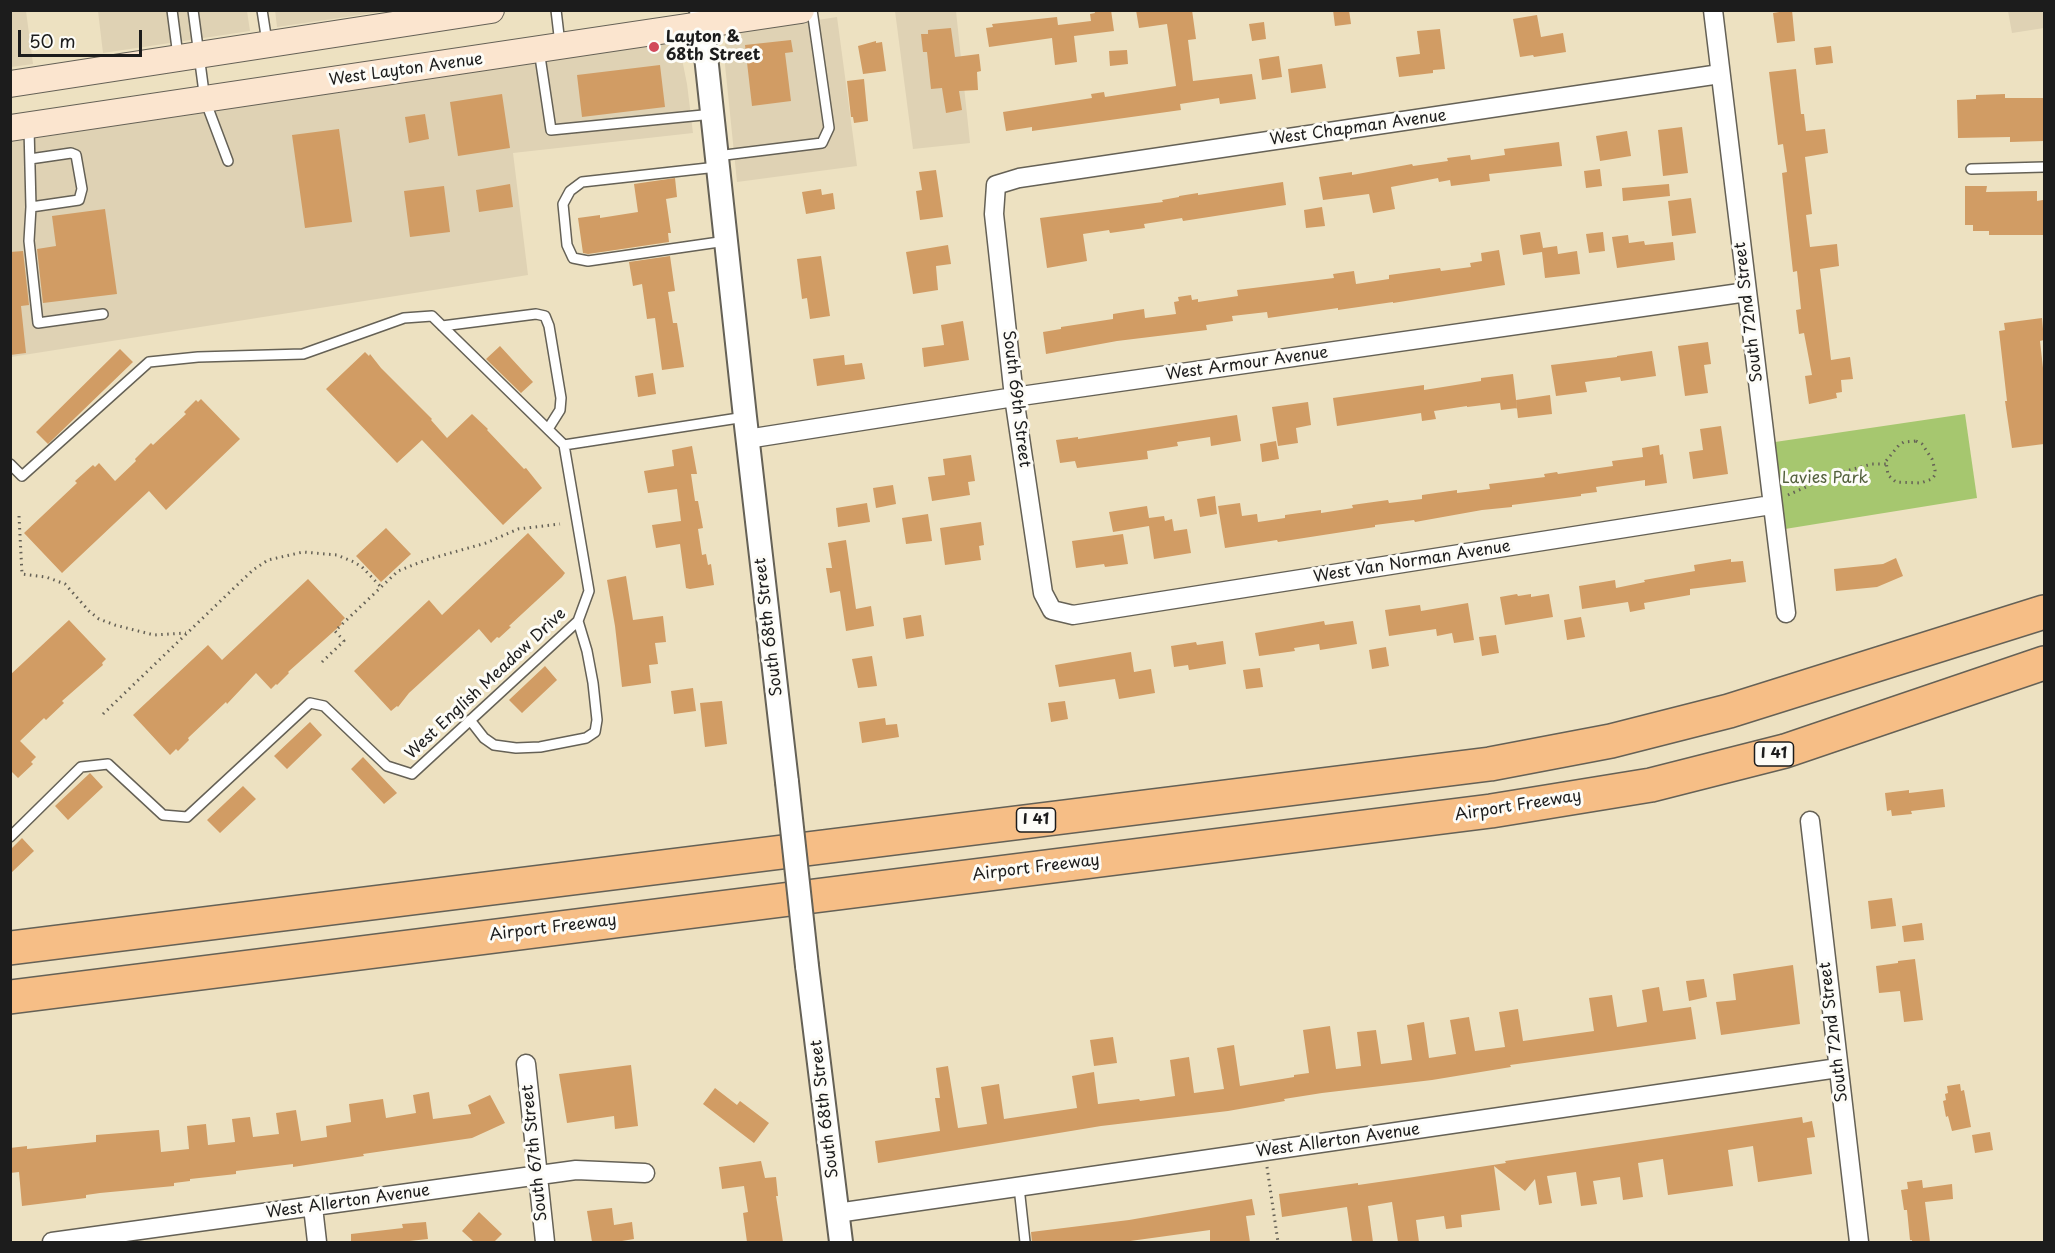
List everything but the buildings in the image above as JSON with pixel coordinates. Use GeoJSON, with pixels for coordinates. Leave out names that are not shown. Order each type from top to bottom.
{"type":"FeatureCollection","features":[{"type":"Feature","properties":{"kind":"highway"},"geometry":{"type":"LineString","coordinates":[[1956,641],[2044,592]]}},
{"type":"Feature","properties":{"kind":"highway","name":"I 41"},"geometry":{"type":"LineString","coordinates":[[10,948],[1490,764],[1611,741],[1729,711],[2044,612]]}},
{"type":"Feature","properties":{"kind":"highway","name":"Airport Freeway"},"geometry":{"type":"LineString","coordinates":[[10,998],[1491,812],[1651,785],[1785,751],[2044,663]]}},
{"type":"Feature","properties":{"kind":"highway"},"geometry":{"type":"LineString","coordinates":[[1893,714],[1944,715],[2044,686]]}},
{"type":"Feature","properties":{"kind":"main road"},"geometry":{"type":"LineString","coordinates":[[10,84],[491,10]]}},
{"type":"Feature","properties":{"kind":"main road","name":"West Layton Avenue"},"geometry":{"type":"LineString","coordinates":[[20,127],[550,49],[702,18],[801,10]]}},
{"type":"Feature","properties":{"kind":"street","name":"South 72nd Street"},"geometry":{"type":"LineString","coordinates":[[1713,10],[1771,505],[1786,613]]}},
{"type":"Feature","properties":{"kind":"street","name":"South 68th Street"},"geometry":{"type":"LineString","coordinates":[[702,18],[807,966],[841,1242]]}},
{"type":"Feature","properties":{"kind":"street","name":"West Chapman Avenue"},"geometry":{"type":"LineString","coordinates":[[996,185],[1030,176],[1720,74]]}},
{"type":"Feature","properties":{"kind":"street","name":"South 69th Street"},"geometry":{"type":"LineString","coordinates":[[996,185],[994,214],[1014,397],[1043,593],[1052,610]]}},
{"type":"Feature","properties":{"kind":"street","name":"West Armour Avenue"},"geometry":{"type":"LineString","coordinates":[[746,428],[1014,397],[1747,292]]}},
{"type":"Feature","properties":{"kind":"street","name":"West Van Norman Avenue"},"geometry":{"type":"LineString","coordinates":[[1052,610],[1073,615],[1771,505]]}},
{"type":"Feature","properties":{"kind":"street","name":"South 72nd Street"},"geometry":{"type":"LineString","coordinates":[[1810,821],[1859,1242]]}},
{"type":"Feature","properties":{"kind":"street","name":"South 67th Street"},"geometry":{"type":"LineString","coordinates":[[526,1064],[545,1242]]}},
{"type":"Feature","properties":{"kind":"street","name":"West Allerton Avenue"},"geometry":{"type":"LineString","coordinates":[[837,1213],[1838,1068]]}},
{"type":"Feature","properties":{"kind":"street","name":"West Allerton Avenue"},"geometry":{"type":"LineString","coordinates":[[52,1242],[87,1240],[576,1170],[645,1173]]}},
{"type":"Feature","properties":{"kind":"street"},"geometry":{"type":"LineString","coordinates":[[313,1207],[317,1242]]}},
{"type":"Feature","properties":{"kind":"lane"},"geometry":{"type":"LineString","coordinates":[[172,10],[228,161]]}},
{"type":"Feature","properties":{"kind":"lane"},"geometry":{"type":"LineString","coordinates":[[189,57],[193,10]]}},
{"type":"Feature","properties":{"kind":"lane"},"geometry":{"type":"LineString","coordinates":[[262,10],[267,45]]}},
{"type":"Feature","properties":{"kind":"lane"},"geometry":{"type":"LineString","coordinates":[[556,10],[550,49],[551,130],[712,114]]}},
{"type":"Feature","properties":{"kind":"lane"},"geometry":{"type":"LineString","coordinates":[[726,241],[588,261],[573,258],[567,245],[563,204],[570,191],[582,182],[718,162],[822,143],[829,128],[813,10]]}},
{"type":"Feature","properties":{"kind":"lane"},"geometry":{"type":"LineString","coordinates":[[20,127],[30,159],[29,242],[38,323],[103,314]]}},
{"type":"Feature","properties":{"kind":"lane"},"geometry":{"type":"LineString","coordinates":[[30,159],[71,153],[76,155],[82,189],[80,200],[31,207]]}},
{"type":"Feature","properties":{"kind":"lane"},"geometry":{"type":"LineString","coordinates":[[1971,169],[2044,167]]}},
{"type":"Feature","properties":{"kind":"lane"},"geometry":{"type":"LineString","coordinates":[[442,326],[536,314],[545,316],[549,326],[561,398],[560,410],[548,429]]}},
{"type":"Feature","properties":{"kind":"lane"},"geometry":{"type":"LineString","coordinates":[[10,464],[22,476],[149,362],[198,357],[303,354],[404,318],[432,316],[564,445],[746,428]]}},
{"type":"Feature","properties":{"kind":"lane","name":"West English Meadow Drive"},"geometry":{"type":"LineString","coordinates":[[10,837],[81,767],[108,764],[163,815],[187,817],[310,704],[324,706],[387,766],[412,774],[578,621],[589,591],[564,445]]}},
{"type":"Feature","properties":{"kind":"lane"},"geometry":{"type":"LineString","coordinates":[[470,720],[484,738],[494,745],[516,748],[540,747],[586,738],[595,732],[597,720],[593,682],[578,621]]}},
{"type":"Feature","properties":{"kind":"lane"},"geometry":{"type":"LineString","coordinates":[[1018,1187],[1025,1242]]}},
{"type":"Feature","properties":{"kind":"path"},"geometry":{"type":"LineString","coordinates":[[1916,441],[1922,444],[1932,459],[1935,475],[1932,479],[1921,483],[1896,482],[1888,475],[1886,464],[1899,445],[1916,441]]}},
{"type":"Feature","properties":{"kind":"path"},"geometry":{"type":"LineString","coordinates":[[1771,505],[1793,492],[1835,474],[1872,464],[1886,464]]}},
{"type":"Feature","properties":{"kind":"path"},"geometry":{"type":"LineString","coordinates":[[19,516],[22,574],[46,577],[65,584],[89,611],[99,619],[115,625],[154,635],[186,633]]}},
{"type":"Feature","properties":{"kind":"path"},"geometry":{"type":"LineString","coordinates":[[322,662],[344,641],[335,631],[398,571],[426,560],[486,543],[518,529],[560,524]]}},
{"type":"Feature","properties":{"kind":"path"},"geometry":{"type":"LineString","coordinates":[[103,714],[253,570],[268,561],[288,554],[315,552],[347,558],[362,567],[381,587]]}},
{"type":"Feature","properties":{"kind":"path"},"geometry":{"type":"LineString","coordinates":[[1264,1151],[1278,1242]]}},
{"type":"Feature","properties":{"kind":"shaded area"},"geometry":{"type":"Polygon","coordinates":[[[275,10],[387,10],[387,11],[277,27],[275,10]]]}},
{"type":"Feature","properties":{"kind":"shaded area"},"geometry":{"type":"Polygon","coordinates":[[[10,11],[26,11],[33,64],[11,67],[10,11]]]}},
{"type":"Feature","properties":{"kind":"shaded area"},"geometry":{"type":"Polygon","coordinates":[[[98,11],[247,11],[250,31],[103,53],[98,11]]]}},
{"type":"Feature","properties":{"kind":"shaded area"},"geometry":{"type":"Polygon","coordinates":[[[895,11],[956,11],[970,143],[913,149],[895,11]]]}},
{"type":"Feature","properties":{"kind":"shaded area"},"geometry":{"type":"Polygon","coordinates":[[[2008,11],[2044,11],[2044,28],[2012,33],[2008,11]]]}},
{"type":"Feature","properties":{"kind":"shaded area"},"geometry":{"type":"Polygon","coordinates":[[[837,17],[857,166],[737,182],[724,55],[725,44],[732,36],[740,32],[837,17]]]}},
{"type":"Feature","properties":{"kind":"shaded area"},"geometry":{"type":"Polygon","coordinates":[[[663,43],[673,46],[681,54],[693,133],[513,153],[528,275],[11,357],[11,142],[663,43]]]}},
{"type":"Feature","properties":{"kind":"green space","name":"Lavies Park"},"geometry":{"type":"Polygon","coordinates":[[[1965,414],[1977,498],[1785,529],[1775,442],[1965,414]]]}},
{"type":"Feature","properties":{"kind":"place","name":"Layton & 68th Street"},"geometry":{"type":"Point","coordinates":[654,47]}}]}
